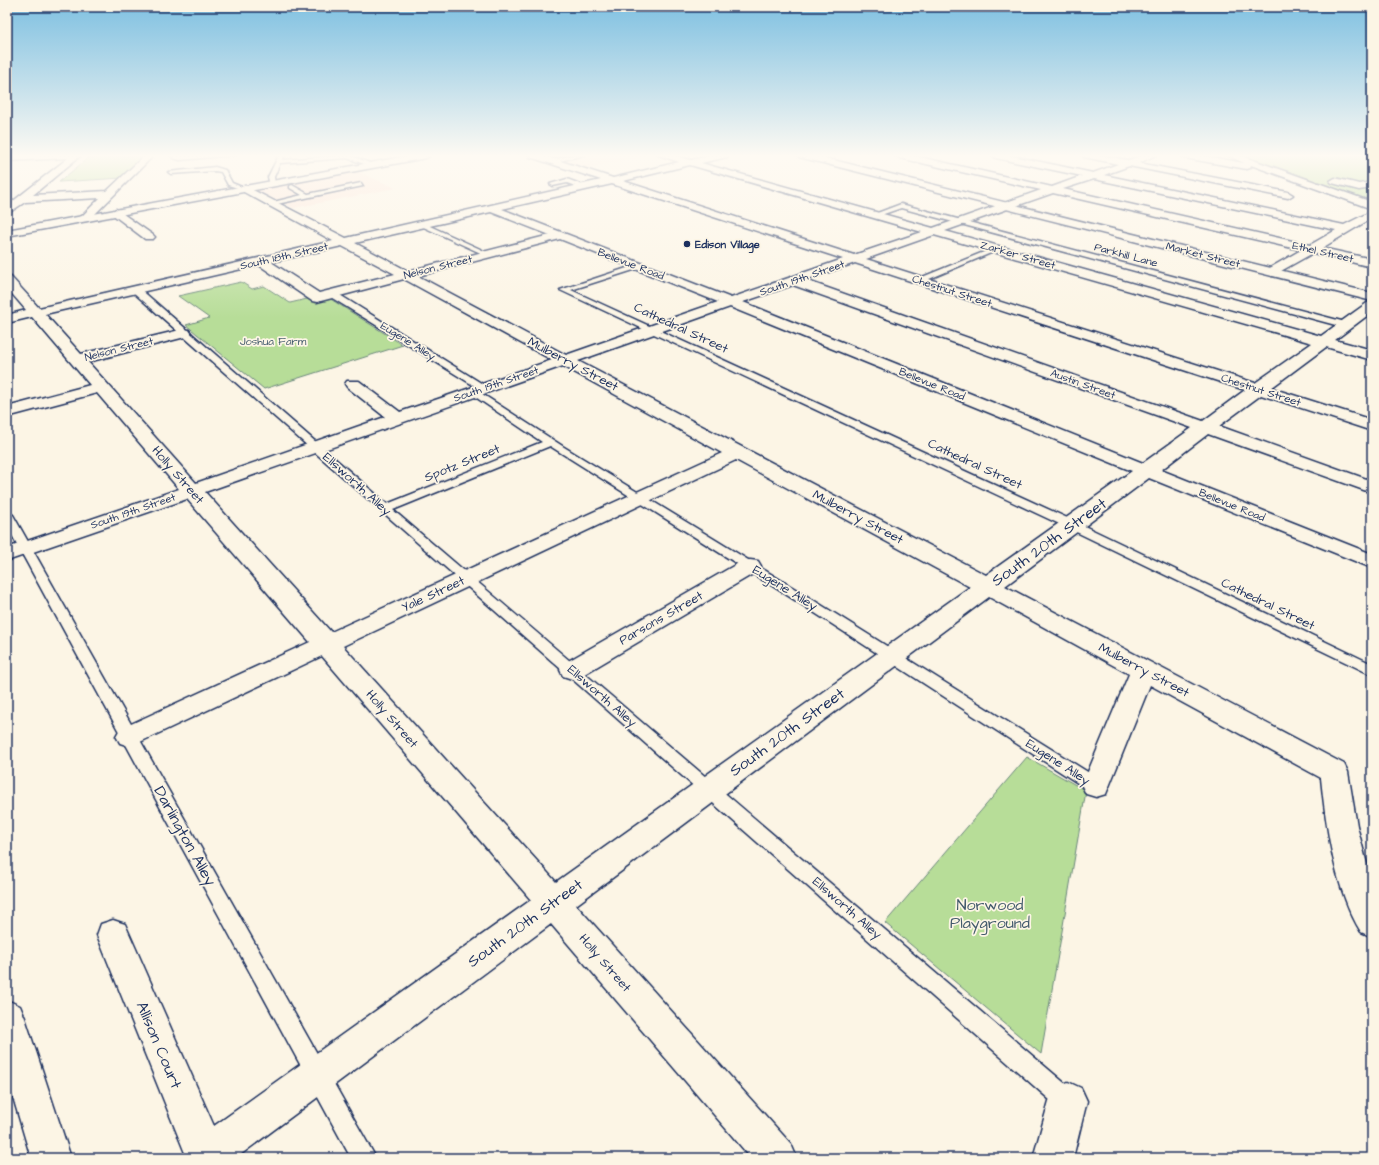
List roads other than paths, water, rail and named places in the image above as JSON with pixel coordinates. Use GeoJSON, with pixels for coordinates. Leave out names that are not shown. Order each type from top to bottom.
{"type":"FeatureCollection","features":[{"type":"Feature","properties":{"kind":"street"},"geometry":{"type":"LineString","coordinates":[[85,218],[94,209]]}},
{"type":"Feature","properties":{"kind":"street"},"geometry":{"type":"LineString","coordinates":[[7,233],[131,209]]}},
{"type":"Feature","properties":{"kind":"street","name":"Mulberry Street"},"geometry":{"type":"LineString","coordinates":[[296,209],[345,242],[736,453],[988,586],[1334,772],[1337,802],[1346,845],[1365,911],[1372,922]]}},
{"type":"Feature","properties":{"kind":"street","name":"South 18th Street"},"geometry":{"type":"LineString","coordinates":[[7,319],[485,209]]}},
{"type":"Feature","properties":{"kind":"street","name":"Bellevue Road"},"geometry":{"type":"LineString","coordinates":[[494,209],[558,236],[730,302],[1372,562]]}},
{"type":"Feature","properties":{"kind":"street","name":"Chestnut Street"},"geometry":{"type":"LineString","coordinates":[[700,209],[1372,426]]}},
{"type":"Feature","properties":{"kind":"street","name":"Zarker Street"},"geometry":{"type":"LineString","coordinates":[[855,209],[1372,355]]}},
{"type":"Feature","properties":{"kind":"street","name":"South 19th Street"},"geometry":{"type":"LineString","coordinates":[[7,555],[997,209]]}},
{"type":"Feature","properties":{"kind":"street","name":"Market Street"},"geometry":{"type":"LineString","coordinates":[[1021,209],[1372,297]]}},
{"type":"Feature","properties":{"kind":"street","name":"Ethel Street"},"geometry":{"type":"LineString","coordinates":[[1138,209],[1372,263]]}},
{"type":"Feature","properties":{"kind":"street"},"geometry":{"type":"LineString","coordinates":[[1253,209],[1346,229]]}},
{"type":"Feature","properties":{"kind":"street"},"geometry":{"type":"LineString","coordinates":[[116,212],[149,237]]}},
{"type":"Feature","properties":{"kind":"street"},"geometry":{"type":"LineString","coordinates":[[1272,272],[1372,214]]}},
{"type":"Feature","properties":{"kind":"street","name":"Nelson Street"},"geometry":{"type":"LineString","coordinates":[[261,261],[317,298],[558,236]]}},
{"type":"Feature","properties":{"kind":"street","name":"Holly Street"},"geometry":{"type":"LineString","coordinates":[[7,280],[776,1158]]}},
{"type":"Feature","properties":{"kind":"street","name":"Austin Street"},"geometry":{"type":"LineString","coordinates":[[795,281],[1372,487]]}},
{"type":"Feature","properties":{"kind":"street","name":"South 20th Street"},"geometry":{"type":"LineString","coordinates":[[204,1157],[1372,306]]}},
{"type":"Feature","properties":{"kind":"street","name":"Nelson Street"},"geometry":{"type":"LineString","coordinates":[[77,360],[184,333]]}},
{"type":"Feature","properties":{"kind":"street"},"geometry":{"type":"LineString","coordinates":[[354,384],[398,419]]}},
{"type":"Feature","properties":{"kind":"street"},"geometry":{"type":"LineString","coordinates":[[7,412],[100,387]]}},
{"type":"Feature","properties":{"kind":"street","name":"Yale Street"},"geometry":{"type":"LineString","coordinates":[[129,736],[736,453]]}},
{"type":"Feature","properties":{"kind":"street","name":"Parsons Street"},"geometry":{"type":"LineString","coordinates":[[572,670],[750,566]]}},
{"type":"Feature","properties":{"kind":"street"},"geometry":{"type":"LineString","coordinates":[[1096,786],[1143,670]]}},
{"type":"Feature","properties":{"kind":"street","name":"Allison Court"},"geometry":{"type":"LineString","coordinates":[[113,935],[204,1157]]}},
{"type":"Feature","properties":{"kind":"street"},"geometry":{"type":"LineString","coordinates":[[7,1018],[51,1158]]}},
{"type":"Feature","properties":{"kind":"street"},"geometry":{"type":"LineString","coordinates":[[1053,1158],[1068,1101]]}},
{"type":"Feature","properties":{"kind":"lane","name":"Parkhill Lane"},"geometry":{"type":"LineString","coordinates":[[875,215],[891,209]]}},
{"type":"Feature","properties":{"kind":"lane","name":"Parkhill Lane"},"geometry":{"type":"LineString","coordinates":[[913,209],[1346,325]]}},
{"type":"Feature","properties":{"kind":"lane"},"geometry":{"type":"LineString","coordinates":[[421,224],[487,254]]}},
{"type":"Feature","properties":{"kind":"lane"},"geometry":{"type":"LineString","coordinates":[[919,280],[996,249]]}},
{"type":"Feature","properties":{"kind":"lane","name":"Cathedral Street"},"geometry":{"type":"LineString","coordinates":[[640,267],[564,290],[1072,525],[1372,670]]}},
{"type":"Feature","properties":{"kind":"lane","name":"Ellsworth Alley"},"geometry":{"type":"LineString","coordinates":[[136,290],[385,509],[467,578],[1068,1101]]}},
{"type":"Feature","properties":{"kind":"lane","name":"Eugene Alley"},"geometry":{"type":"LineString","coordinates":[[332,294],[478,390],[549,443],[640,497],[1096,786]]}},
{"type":"Feature","properties":{"kind":"lane","name":"Spotz Street"},"geometry":{"type":"LineString","coordinates":[[385,509],[549,443]]}},
{"type":"Feature","properties":{"kind":"lane","name":"Darlington Alley"},"geometry":{"type":"LineString","coordinates":[[7,515],[364,1158]]}},
{"type":"Feature","properties":{"kind":"place","name":"Edison Village"},"geometry":{"type":"Point","coordinates":[687,244]}},
{"type":"Feature","properties":{"kind":"park label","name":"Joshua Farm"},"geometry":{"type":"Point","coordinates":[273,341]}},
{"type":"Feature","properties":{"kind":"park label","name":"Norwood Playground"},"geometry":{"type":"Point","coordinates":[990,914]}}]}
